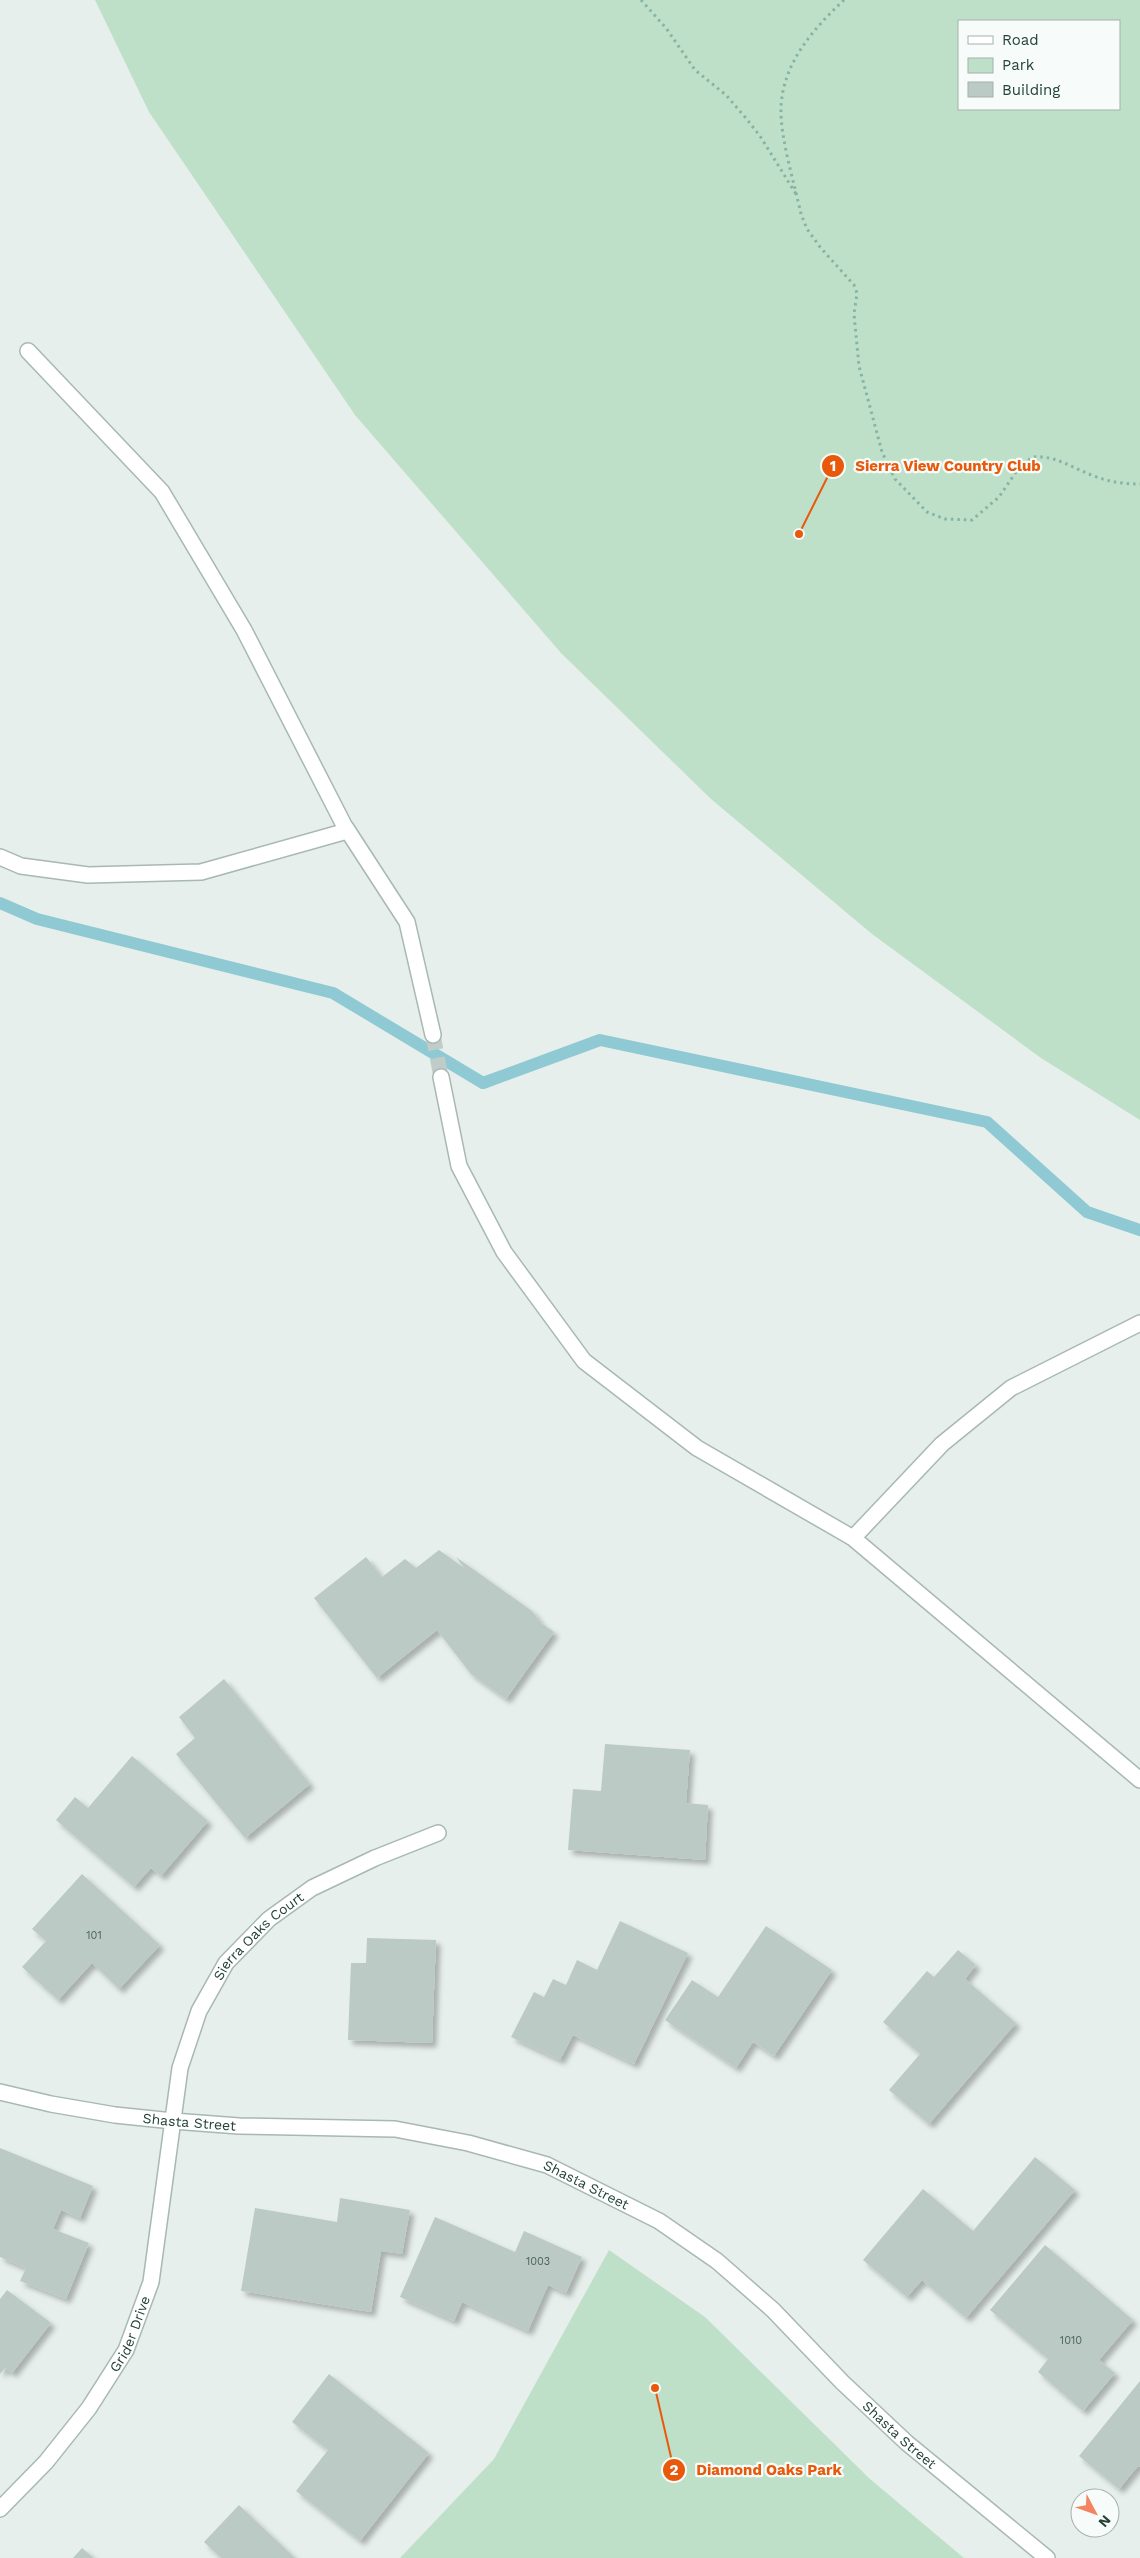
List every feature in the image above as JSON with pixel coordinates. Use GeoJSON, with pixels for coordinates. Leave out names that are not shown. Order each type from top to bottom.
{"type":"FeatureCollection","features":[{"type":"Feature","properties":{"kind":"street"},"geometry":{"type":"LineString","coordinates":[[28,351],[162,492],[244,630],[346,828],[408,922],[433,1035]]}},
{"type":"Feature","properties":{"kind":"street"},"geometry":{"type":"LineString","coordinates":[[0,857],[21,866],[88,875],[201,872],[347,831],[346,828]]}},
{"type":"Feature","properties":{"kind":"street"},"geometry":{"type":"LineString","coordinates":[[441,1077],[459,1166],[504,1252],[584,1361],[697,1448],[853,1538],[1140,1780]]}},
{"type":"Feature","properties":{"kind":"street"},"geometry":{"type":"LineString","coordinates":[[853,1538],[942,1444],[1011,1388],[1140,1323]]}},
{"type":"Feature","properties":{"kind":"street","name":"Sierra Oaks Court"},"geometry":{"type":"LineString","coordinates":[[173,2121],[183,2059],[199,2011],[226,1963],[269,1919],[312,1888],[375,1858],[438,1833]]}},
{"type":"Feature","properties":{"kind":"street","name":"Shasta Street"},"geometry":{"type":"LineString","coordinates":[[0,2092],[69,2108],[173,2121],[239,2126],[395,2129],[468,2143],[547,2165],[659,2221],[717,2261],[773,2310],[842,2382],[907,2443],[1047,2558]]}},
{"type":"Feature","properties":{"kind":"street","name":"Grider Drive"},"geometry":{"type":"LineString","coordinates":[[0,2509],[46,2462],[89,2408],[126,2350],[151,2282],[173,2121]]}},
{"type":"Feature","properties":{"kind":"path"},"geometry":{"type":"LineString","coordinates":[[642,0],[666,28],[696,70],[726,95],[745,117],[760,136],[798,196]]}},
{"type":"Feature","properties":{"kind":"path"},"geometry":{"type":"LineString","coordinates":[[844,0],[816,27],[801,48],[785,87],[781,110],[798,196],[807,230],[846,275],[856,294],[854,314],[859,366],[882,452],[895,479],[927,512],[945,519],[972,520],[999,497],[1016,472],[1032,457],[1057,458],[1095,476],[1122,484],[1140,484]]}},
{"type":"Feature","properties":{"kind":"green space"},"geometry":{"type":"Polygon","coordinates":[[[95,0],[1140,0],[1140,1120],[1041,1058],[872,934],[711,799],[561,653],[355,415],[149,112],[95,0]]]}},
{"type":"Feature","properties":{"kind":"green space"},"geometry":{"type":"Polygon","coordinates":[[[609,2250],[705,2317],[870,2479],[964,2558],[400,2558],[494,2459],[609,2250]]]}},
{"type":"Feature","properties":{"kind":"building"},"geometry":{"type":"Polygon","coordinates":[[[439,1550],[464,1568],[456,1557],[532,1611],[541,1623],[554,1632],[506,1699],[471,1674],[437,1630],[377,1678],[314,1598],[366,1557],[382,1577],[405,1559],[416,1568],[439,1550]]]}},
{"type":"Feature","properties":{"kind":"building"},"geometry":{"type":"Polygon","coordinates":[[[224,1679],[310,1784],[245,1838],[176,1754],[195,1738],[179,1717],[224,1679]]]}},
{"type":"Feature","properties":{"kind":"building"},"geometry":{"type":"Polygon","coordinates":[[[605,1744],[690,1750],[686,1803],[708,1805],[705,1860],[568,1850],[573,1789],[601,1791],[605,1744]]]}},
{"type":"Feature","properties":{"kind":"building"},"geometry":{"type":"Polygon","coordinates":[[[132,1756],[208,1821],[161,1876],[151,1868],[134,1887],[56,1820],[75,1797],[88,1808],[132,1756]]]}},
{"type":"Feature","properties":{"kind":"building"},"geometry":{"type":"Polygon","coordinates":[[[82,1874],[160,1945],[119,1989],[92,1963],[58,2000],[22,1967],[46,1941],[32,1929],[82,1874]]]}},
{"type":"Feature","properties":{"kind":"building"},"geometry":{"type":"Polygon","coordinates":[[[620,1921],[688,1953],[634,2064],[573,2035],[560,2060],[511,2037],[534,1992],[544,1997],[553,1979],[566,1985],[577,1960],[597,1970],[620,1921]]]}},
{"type":"Feature","properties":{"kind":"building"},"geometry":{"type":"Polygon","coordinates":[[[766,1926],[832,1970],[774,2056],[753,2042],[736,2068],[665,2020],[692,1980],[718,1997],[766,1926]]]}},
{"type":"Feature","properties":{"kind":"building"},"geometry":{"type":"Polygon","coordinates":[[[367,1938],[436,1940],[432,2043],[348,2040],[351,1963],[366,1963],[367,1938]]]}},
{"type":"Feature","properties":{"kind":"building"},"geometry":{"type":"Polygon","coordinates":[[[958,1950],[976,1965],[965,1979],[1016,2023],[929,2124],[889,2090],[920,2054],[883,2022],[927,1971],[934,1977],[958,1950]]]}},
{"type":"Feature","properties":{"kind":"building"},"geometry":{"type":"Polygon","coordinates":[[[0,2148],[93,2186],[80,2218],[61,2210],[53,2229],[89,2243],[66,2299],[20,2281],[26,2268],[0,2257],[0,2148]]]}},
{"type":"Feature","properties":{"kind":"building"},"geometry":{"type":"Polygon","coordinates":[[[1035,2157],[1075,2190],[966,2318],[922,2280],[907,2297],[863,2260],[923,2189],[973,2231],[1035,2157]]]}},
{"type":"Feature","properties":{"kind":"building"},"geometry":{"type":"Polygon","coordinates":[[[340,2198],[410,2210],[402,2254],[381,2251],[371,2312],[241,2291],[255,2208],[337,2222],[340,2198]]]}},
{"type":"Feature","properties":{"kind":"building"},"geometry":{"type":"Polygon","coordinates":[[[435,2217],[515,2252],[524,2231],[582,2257],[566,2293],[548,2285],[528,2331],[462,2302],[454,2321],[400,2297],[435,2217]]]}},
{"type":"Feature","properties":{"kind":"building"},"geometry":{"type":"Polygon","coordinates":[[[1045,2245],[1133,2320],[1099,2360],[1115,2373],[1083,2411],[1038,2372],[1048,2359],[990,2310],[1045,2245]]]}},
{"type":"Feature","properties":{"kind":"building"},"geometry":{"type":"Polygon","coordinates":[[[7,2290],[51,2323],[12,2373],[5,2368],[0,2374],[0,2299],[7,2290]]]}},
{"type":"Feature","properties":{"kind":"building"},"geometry":{"type":"Polygon","coordinates":[[[329,2374],[429,2453],[360,2541],[296,2491],[328,2450],[292,2422],[329,2374]]]}},
{"type":"Feature","properties":{"kind":"building"},"geometry":{"type":"Polygon","coordinates":[[[1140,2381],[1140,2467],[1138,2466],[1120,2488],[1118,2488],[1079,2456],[1140,2381]]]}},
{"type":"Feature","properties":{"kind":"building"},"geometry":{"type":"Polygon","coordinates":[[[239,2505],[295,2558],[221,2558],[204,2542],[239,2505]]]}},
{"type":"Feature","properties":{"kind":"building"},"geometry":{"type":"Polygon","coordinates":[[[82,2548],[94,2558],[73,2558],[82,2548]]]}},
{"type":"Feature","properties":{"kind":"waterway"},"geometry":{"type":"LineString","coordinates":[[0,903],[37,919],[333,993],[483,1083],[600,1040],[987,1122],[1087,1212],[1140,1230]]}},
{"type":"Feature","properties":{"kind":"tunnel"},"geometry":{"type":"LineString","coordinates":[[433,1035],[441,1077]]}},
{"type":"Feature","properties":{"kind":"place","name":"Sierra View Country Club"},"geometry":{"type":"Point","coordinates":[799,534]}},
{"type":"Feature","properties":{"kind":"place","name":"Diamond Oaks Park"},"geometry":{"type":"Point","coordinates":[655,2388]}}]}
